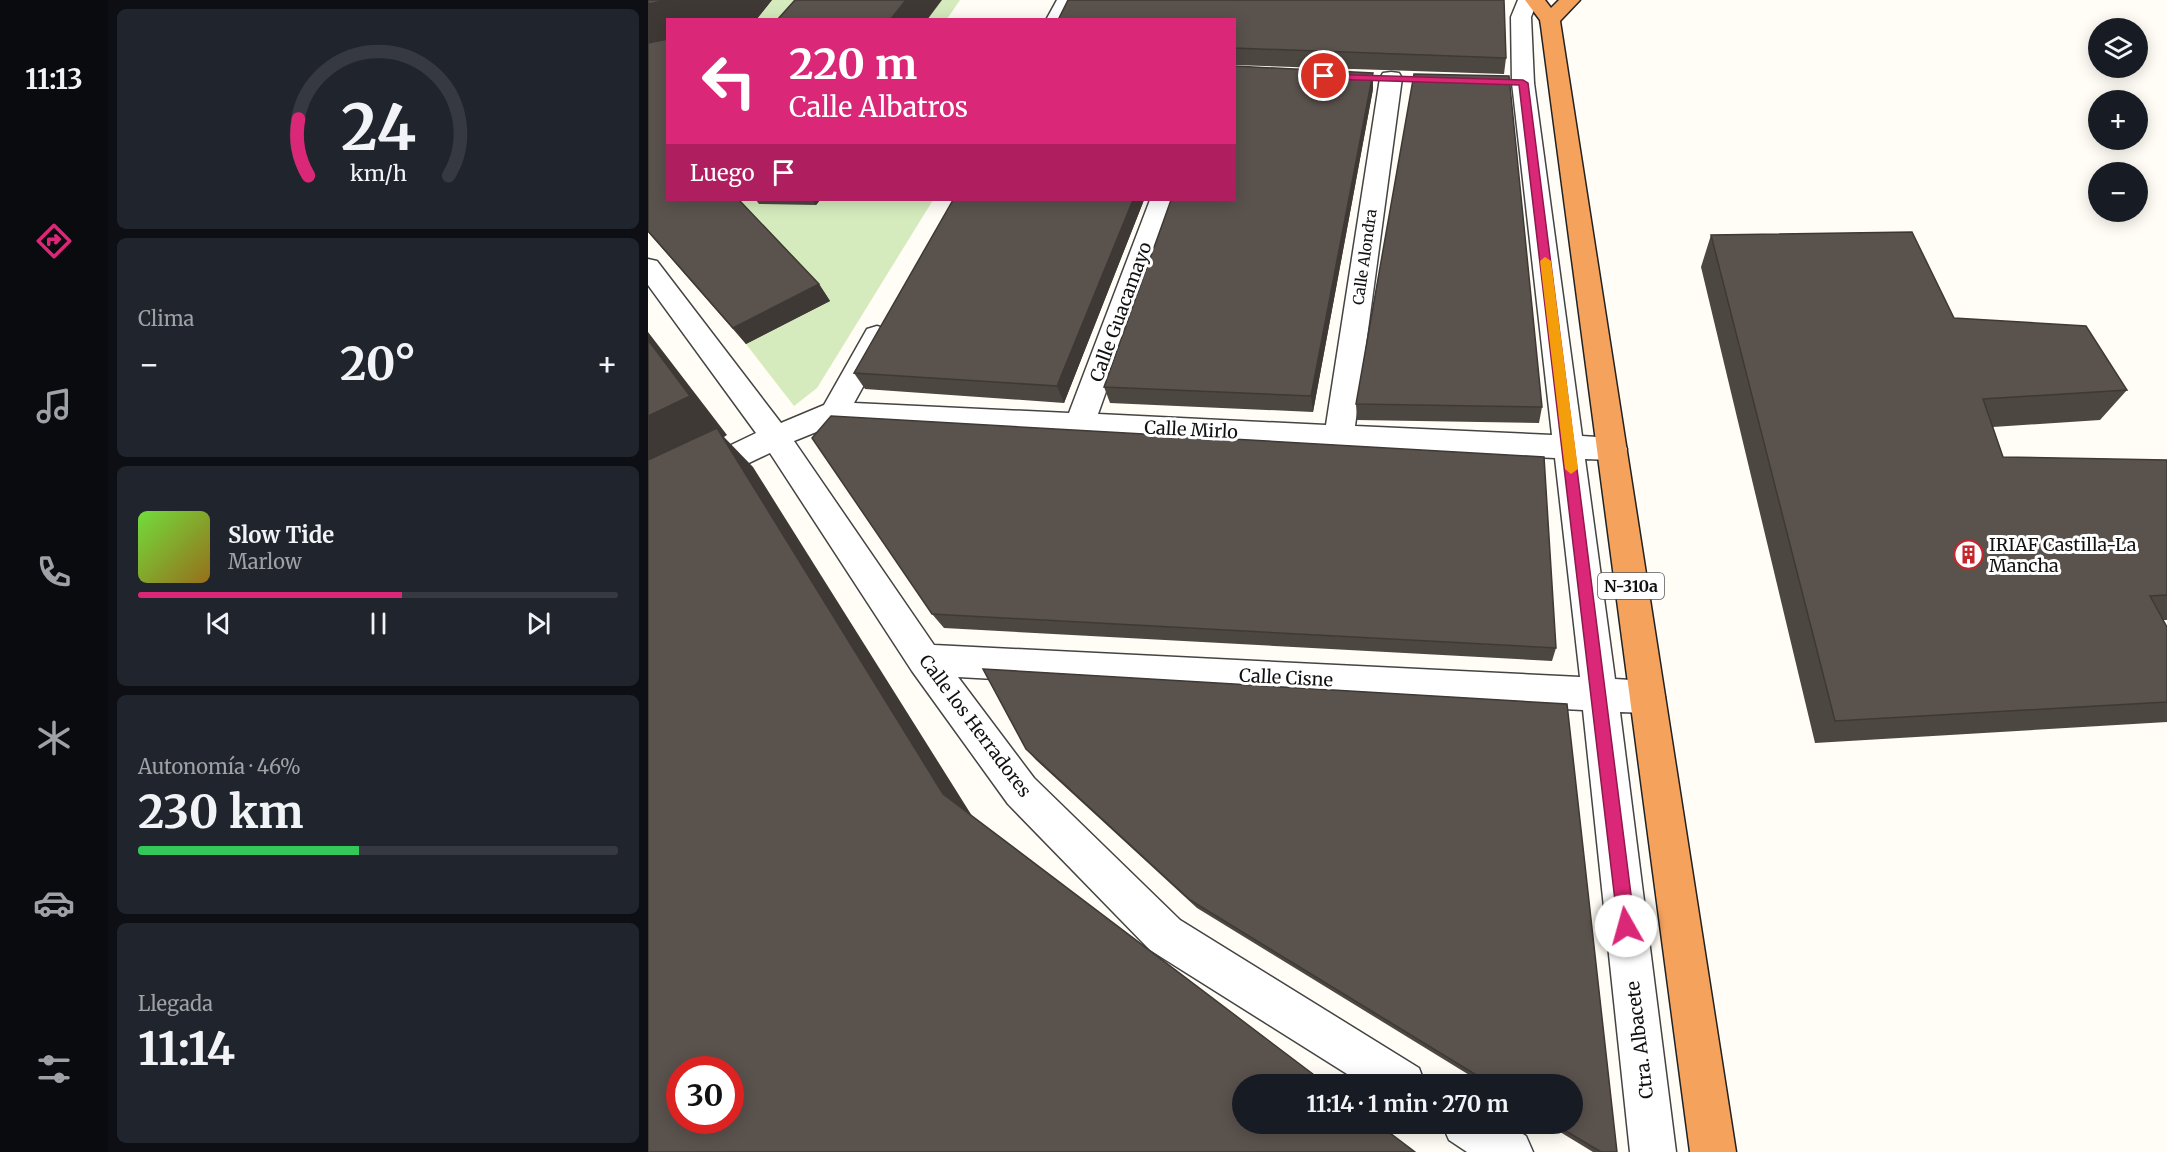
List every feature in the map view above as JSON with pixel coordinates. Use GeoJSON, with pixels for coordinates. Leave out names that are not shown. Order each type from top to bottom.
{"type":"FeatureCollection","features":[{"type":"Feature","properties":{"kind":"highway","name":"N-310a"},"geometry":{"type":"LineString","coordinates":[[1547,3],[1713,1152]]}},
{"type":"Feature","properties":{"kind":"street"},"geometry":{"type":"LineString","coordinates":[[1057,18],[1067,0]]}},
{"type":"Feature","properties":{"kind":"street","name":"Ctra. Albacete"},"geometry":{"type":"LineString","coordinates":[[1547,3],[1521,16],[1512,82],[1569,448],[1653,1152]]}},
{"type":"Feature","properties":{"kind":"street","name":"Calle Alondra"},"geometry":{"type":"LineString","coordinates":[[1338,437],[1391,78]]}},
{"type":"Feature","properties":{"kind":"street"},"geometry":{"type":"LineString","coordinates":[[1512,82],[1559,84]]}},
{"type":"Feature","properties":{"kind":"street","name":"Calle Guacamayo"},"geometry":{"type":"LineString","coordinates":[[1080,424],[1162,201]]}},
{"type":"Feature","properties":{"kind":"street","name":"Calle los Herradores"},"geometry":{"type":"LineString","coordinates":[[648,267],[775,437],[924,660],[1021,792],[1165,935],[1387,1074]]}},
{"type":"Feature","properties":{"kind":"street"},"geometry":{"type":"LineString","coordinates":[[834,413],[891,311]]}},
{"type":"Feature","properties":{"kind":"street","name":"Calle Mirlo"},"geometry":{"type":"LineString","coordinates":[[648,499],[775,437],[834,413],[1612,449]]}},
{"type":"Feature","properties":{"kind":"street","name":"Calle Cisne"},"geometry":{"type":"LineString","coordinates":[[924,660],[1647,697]]}},
{"type":"Feature","properties":{"kind":"street"},"geometry":{"type":"LineString","coordinates":[[1481,1134],[1510,1152]]}},
{"type":"Feature","properties":{"kind":"green space"},"geometry":{"type":"Polygon","coordinates":[[[772,0],[960,0],[948,18],[758,18],[772,0]]]}},
{"type":"Feature","properties":{"kind":"green space"},"geometry":{"type":"Polygon","coordinates":[[[737,201],[932,201],[817,388],[794,406],[746,344],[830,301],[737,201]]]}},
{"type":"Feature","properties":{"kind":"building"},"geometry":{"type":"Polygon","coordinates":[[[648,0],[668,0],[648,4],[648,0]]]}},
{"type":"Feature","properties":{"kind":"building"},"geometry":{"type":"Polygon","coordinates":[[[795,0],[906,0],[892,18],[779,18],[795,0]]]}},
{"type":"Feature","properties":{"kind":"building"},"geometry":{"type":"Polygon","coordinates":[[[1068,0],[1504,0],[1506,58],[1236,48],[1236,18],[1059,18],[1068,0]]]}},
{"type":"Feature","properties":{"kind":"building"},"geometry":{"type":"Polygon","coordinates":[[[666,39],[666,201],[740,201],[819,284],[733,328],[648,231],[648,43],[666,39]]]}},
{"type":"Feature","properties":{"kind":"building"},"geometry":{"type":"Polygon","coordinates":[[[1236,66],[1373,73],[1311,396],[1104,387],[1171,201],[1236,201],[1236,66]]]}},
{"type":"Feature","properties":{"kind":"building"},"geometry":{"type":"Polygon","coordinates":[[[1414,74],[1509,76],[1542,407],[1356,404],[1414,74]]]}},
{"type":"Feature","properties":{"kind":"building"},"geometry":{"type":"Polygon","coordinates":[[[952,201],[1133,201],[1057,386],[854,373],[952,201]]]}},
{"type":"Feature","properties":{"kind":"building","name":"IRIAF Castilla-La Mancha"},"geometry":{"type":"Polygon","coordinates":[[[1912,232],[1954,318],[2086,326],[2127,390],[1983,399],[2003,457],[2167,460],[2167,595],[2150,596],[2167,627],[2167,702],[1835,721],[1711,235],[1912,232]]]}},
{"type":"Feature","properties":{"kind":"building"},"geometry":{"type":"Polygon","coordinates":[[[648,340],[690,396],[648,416],[648,340]]]}},
{"type":"Feature","properties":{"kind":"building"},"geometry":{"type":"Polygon","coordinates":[[[831,416],[1544,457],[1556,648],[932,614],[812,438],[831,416]]]}},
{"type":"Feature","properties":{"kind":"building"},"geometry":{"type":"Polygon","coordinates":[[[717,428],[943,794],[1313,1074],[1232,1074],[1232,1134],[1391,1134],[1415,1152],[648,1152],[648,460],[717,428]]]}},
{"type":"Feature","properties":{"kind":"building"},"geometry":{"type":"Polygon","coordinates":[[[983,669],[1567,704],[1617,1152],[1601,1152],[1571,1134],[1583,1134],[1583,1074],[1475,1074],[1190,900],[1026,749],[983,669]]]}},
{"type":"Feature","properties":{"kind":"slow traffic"},"geometry":{"type":"LineString","coordinates":[[1545,261],[1571,469]]}},
{"type":"Feature","properties":{"kind":"place","name":"IRIAF Castilla-La Mancha"},"geometry":{"type":"Point","coordinates":[1968,555]}},
{"type":"Feature","properties":{"kind":"route"},"geometry":{"type":"LineString","coordinates":[[1324,76],[1523,83],[1595,656],[1626,926]]}}]}
